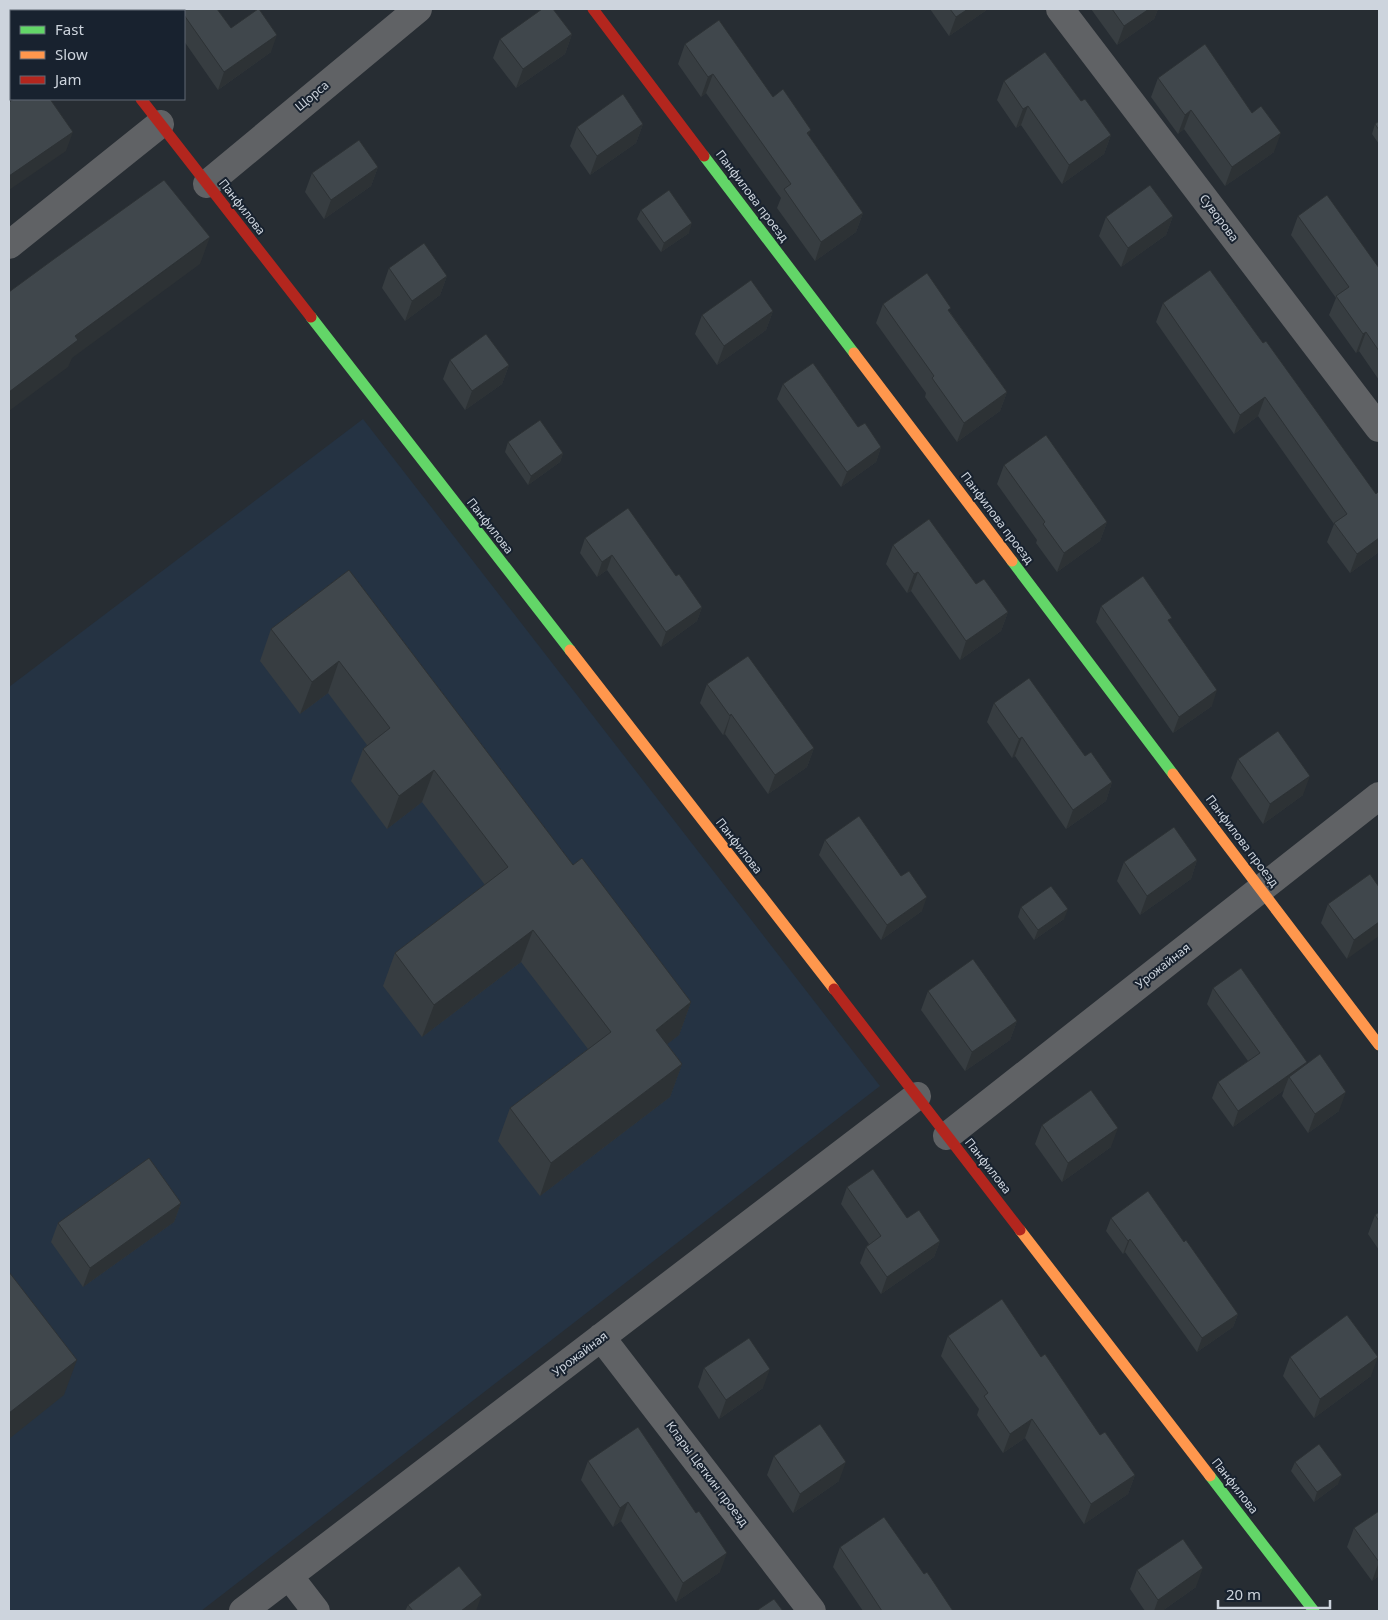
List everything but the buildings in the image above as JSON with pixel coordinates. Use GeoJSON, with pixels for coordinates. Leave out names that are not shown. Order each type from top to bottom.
{"type":"FeatureCollection","features":[{"type":"Feature","properties":{"kind":"street","name":"Щорса"},"geometry":{"type":"LineString","coordinates":[[207,184],[418,9]]}},
{"type":"Feature","properties":{"kind":"street","name":"Панфилова проезд"},"geometry":{"type":"LineString","coordinates":[[593,9],[1379,1045]]}},
{"type":"Feature","properties":{"kind":"street","name":"Суворова"},"geometry":{"type":"LineString","coordinates":[[1060,9],[1379,428]]}},
{"type":"Feature","properties":{"kind":"street","name":"Панфилова"},"geometry":{"type":"LineString","coordinates":[[142,100],[917,1096],[1314,1611]]}},
{"type":"Feature","properties":{"kind":"street"},"geometry":{"type":"LineString","coordinates":[[9,245],[160,124]]}},
{"type":"Feature","properties":{"kind":"street","name":"Урожайная"},"geometry":{"type":"LineString","coordinates":[[947,1136],[1379,796]]}},
{"type":"Feature","properties":{"kind":"street","name":"Урожайная"},"geometry":{"type":"LineString","coordinates":[[242,1611],[917,1096]]}},
{"type":"Feature","properties":{"kind":"street","name":"Клары Цеткин проезд"},"geometry":{"type":"LineString","coordinates":[[602,1337],[812,1611]]}},
{"type":"Feature","properties":{"kind":"street"},"geometry":{"type":"LineString","coordinates":[[288,1576],[316,1611]]}},
{"type":"Feature","properties":{"kind":"shaded area"},"geometry":{"type":"Polygon","coordinates":[[[363,419],[880,1086],[201,1611],[9,1611],[9,687],[363,419]]]}},
{"type":"Feature","properties":{"kind":"traffic: fast"},"geometry":{"type":"LineString","coordinates":[[704,156],[854,353]]}},
{"type":"Feature","properties":{"kind":"traffic: fast"},"geometry":{"type":"LineString","coordinates":[[311,317],[570,650]]}},
{"type":"Feature","properties":{"kind":"traffic: fast"},"geometry":{"type":"LineString","coordinates":[[1012,561],[1173,774]]}},
{"type":"Feature","properties":{"kind":"traffic: fast"},"geometry":{"type":"LineString","coordinates":[[1210,1476],[1314,1611]]}},
{"type":"Feature","properties":{"kind":"traffic: slow"},"geometry":{"type":"LineString","coordinates":[[854,353],[1012,561]]}},
{"type":"Feature","properties":{"kind":"traffic: slow"},"geometry":{"type":"LineString","coordinates":[[570,650],[834,989]]}},
{"type":"Feature","properties":{"kind":"traffic: slow"},"geometry":{"type":"LineString","coordinates":[[1173,774],[1379,1045]]}},
{"type":"Feature","properties":{"kind":"traffic: slow"},"geometry":{"type":"LineString","coordinates":[[1020,1230],[1210,1476]]}},
{"type":"Feature","properties":{"kind":"traffic: jam"},"geometry":{"type":"LineString","coordinates":[[593,9],[704,156]]}},
{"type":"Feature","properties":{"kind":"traffic: jam"},"geometry":{"type":"LineString","coordinates":[[142,100],[311,317]]}},
{"type":"Feature","properties":{"kind":"traffic: jam"},"geometry":{"type":"LineString","coordinates":[[834,989],[1020,1230]]}}]}
